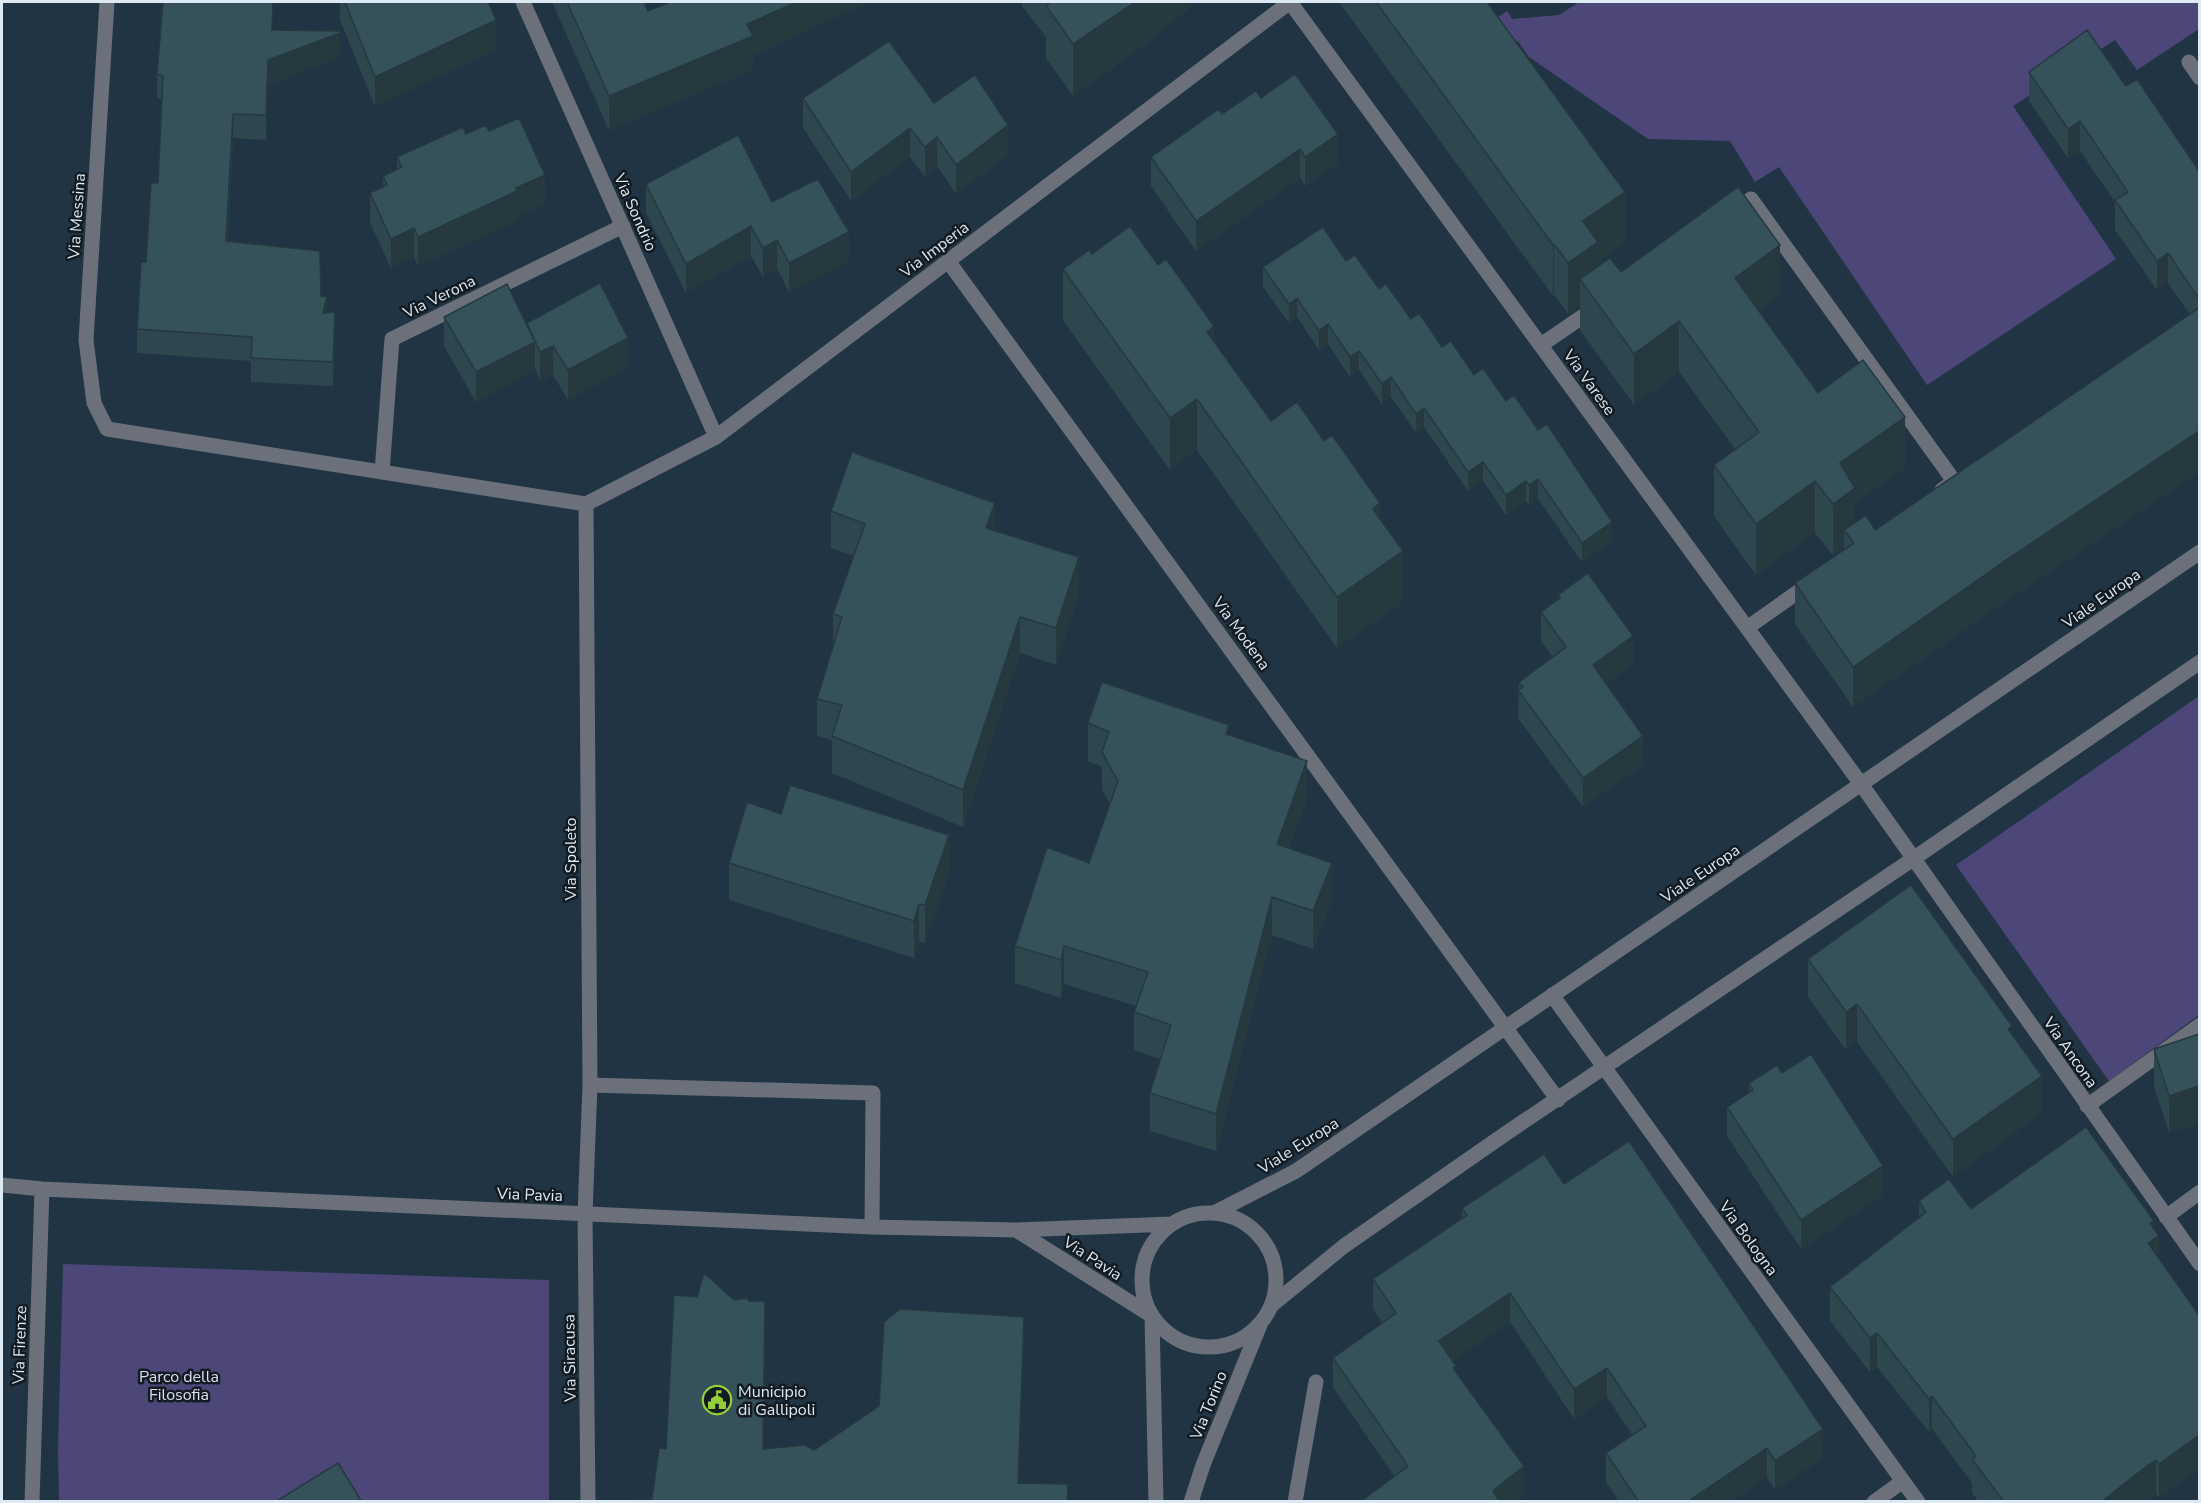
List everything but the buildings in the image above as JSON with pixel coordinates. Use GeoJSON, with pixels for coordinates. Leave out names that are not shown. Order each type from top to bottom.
{"type":"FeatureCollection","features":[{"type":"Feature","properties":{"kind":"street","name":"Via Messina"},"geometry":{"type":"LineString","coordinates":[[107,2],[86,340],[94,403],[107,429],[382,472]]}},
{"type":"Feature","properties":{"kind":"street","name":"Via Sondrio"},"geometry":{"type":"LineString","coordinates":[[523,2],[716,437]]}},
{"type":"Feature","properties":{"kind":"street","name":"Via Imperia"},"geometry":{"type":"LineString","coordinates":[[586,504],[716,437],[1290,2]]}},
{"type":"Feature","properties":{"kind":"street","name":"Via Varese"},"geometry":{"type":"LineString","coordinates":[[1290,2],[1861,784]]}},
{"type":"Feature","properties":{"kind":"street"},"geometry":{"type":"LineString","coordinates":[[2189,63],[2199,78]]}},
{"type":"Feature","properties":{"kind":"street"},"geometry":{"type":"LineString","coordinates":[[1719,221],[1751,199],[1954,481],[1926,501]]}},
{"type":"Feature","properties":{"kind":"street","name":"Via Verona"},"geometry":{"type":"LineString","coordinates":[[382,472],[392,339],[623,226]]}},
{"type":"Feature","properties":{"kind":"street","name":"Via Modena"},"geometry":{"type":"LineString","coordinates":[[948,261],[1558,1100]]}},
{"type":"Feature","properties":{"kind":"street"},"geometry":{"type":"LineString","coordinates":[[1540,345],[1607,299]]}},
{"type":"Feature","properties":{"kind":"street"},"geometry":{"type":"LineString","coordinates":[[382,472],[586,504]]}},
{"type":"Feature","properties":{"kind":"street","name":"Via Spoleto"},"geometry":{"type":"LineString","coordinates":[[585,1214],[590,1085],[586,504]]}},
{"type":"Feature","properties":{"kind":"street","name":"Viale Europa"},"geometry":{"type":"LineString","coordinates":[[1214,1213],[1296,1171],[2199,552]]}},
{"type":"Feature","properties":{"kind":"street"},"geometry":{"type":"LineString","coordinates":[[1747,628],[1822,574]]}},
{"type":"Feature","properties":{"kind":"street"},"geometry":{"type":"LineString","coordinates":[[1272,1305],[1276,1285],[1274,1264],[1266,1244],[1253,1229],[1235,1218],[1214,1213],[1192,1214],[1172,1224],[1156,1238],[1145,1256],[1141,1276],[1143,1297],[1152,1317],[1166,1332],[1184,1343],[1204,1347],[1226,1346],[1245,1337],[1261,1323],[1272,1305],[1344,1246],[2199,662]]}},
{"type":"Feature","properties":{"kind":"street","name":"Via Ancona"},"geometry":{"type":"LineString","coordinates":[[1861,784],[2199,1264]]}},
{"type":"Feature","properties":{"kind":"street","name":"Via Bologna"},"geometry":{"type":"LineString","coordinates":[[1551,995],[1918,1502]]}},
{"type":"Feature","properties":{"kind":"street"},"geometry":{"type":"LineString","coordinates":[[2087,1106],[2199,1025]]}},
{"type":"Feature","properties":{"kind":"street"},"geometry":{"type":"LineString","coordinates":[[590,1085],[873,1093],[872,1227]]}},
{"type":"Feature","properties":{"kind":"street","name":"Via Pavia"},"geometry":{"type":"LineString","coordinates":[[2,1185],[42,1189],[872,1227],[1016,1230],[1172,1224]]}},
{"type":"Feature","properties":{"kind":"street","name":"Via Firenze"},"geometry":{"type":"LineString","coordinates":[[32,1502],[42,1189]]}},
{"type":"Feature","properties":{"kind":"street"},"geometry":{"type":"LineString","coordinates":[[2166,1217],[2199,1192]]}},
{"type":"Feature","properties":{"kind":"street","name":"Via Siracusa"},"geometry":{"type":"LineString","coordinates":[[585,1214],[588,1502]]}},
{"type":"Feature","properties":{"kind":"street","name":"Via Pavia"},"geometry":{"type":"LineString","coordinates":[[1016,1230],[1152,1317]]}},
{"type":"Feature","properties":{"kind":"street"},"geometry":{"type":"LineString","coordinates":[[1152,1317],[1156,1502]]}},
{"type":"Feature","properties":{"kind":"street","name":"Via Torino"},"geometry":{"type":"LineString","coordinates":[[1191,1502],[1203,1465],[1261,1323]]}},
{"type":"Feature","properties":{"kind":"street"},"geometry":{"type":"LineString","coordinates":[[1295,1502],[1316,1382]]}},
{"type":"Feature","properties":{"kind":"street"},"geometry":{"type":"LineString","coordinates":[[1874,1502],[1903,1481]]}},
{"type":"Feature","properties":{"kind":"green space"},"geometry":{"type":"Polygon","coordinates":[[[1579,2],[2200,2],[2199,29],[2137,70],[2115,40],[2013,106],[2116,259],[1927,385],[1779,167],[1755,182],[1730,141],[1648,139],[1529,57],[1518,41],[1495,56],[1478,31],[1507,11],[1512,19],[1559,15],[1579,2]]]}},
{"type":"Feature","properties":{"kind":"green space"},"geometry":{"type":"Polygon","coordinates":[[[2199,696],[2199,1015],[2109,1081],[1956,865],[2199,696]]]}},
{"type":"Feature","properties":{"kind":"green space","name":"Parco della Filosofia"},"geometry":{"type":"Polygon","coordinates":[[[63,1264],[549,1280],[549,1501],[59,1502],[58,1449],[63,1264]]]}},
{"type":"Feature","properties":{"kind":"place","name":"Municipio di Gallipoli"},"geometry":{"type":"Point","coordinates":[717,1400]}}]}
